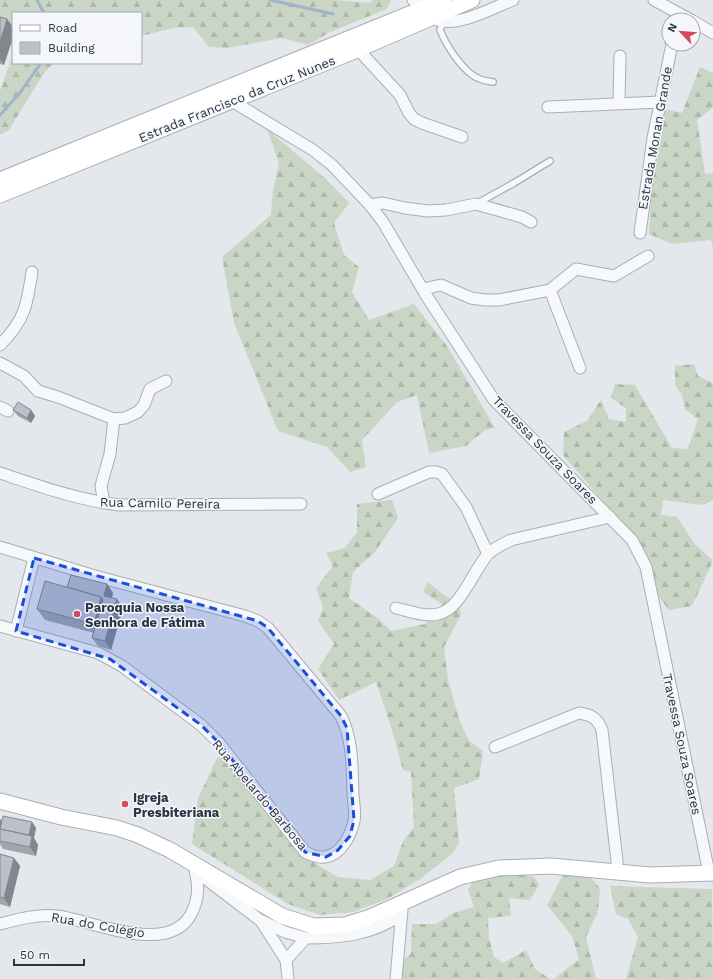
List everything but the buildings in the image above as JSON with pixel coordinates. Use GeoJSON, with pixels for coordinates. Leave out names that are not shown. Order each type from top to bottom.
{"type":"FeatureCollection","features":[{"type":"Feature","properties":{"kind":"main road","name":"Estrada Francisco da Cruz Nunes"},"geometry":{"type":"LineString","coordinates":[[434,15],[444,0]]}},
{"type":"Feature","properties":{"kind":"main road","name":"Estrada Francisco da Cruz Nunes"},"geometry":{"type":"LineString","coordinates":[[0,180],[219,92],[472,0]]}},
{"type":"Feature","properties":{"kind":"main road","name":"Estrada Francisco da Cruz Nunes"},"geometry":{"type":"LineString","coordinates":[[0,195],[232,101],[354,44]]}},
{"type":"Feature","properties":{"kind":"main road"},"geometry":{"type":"LineString","coordinates":[[0,801],[61,818],[117,828],[138,835],[180,856],[282,916],[313,926],[344,925],[403,908],[460,877],[499,868],[551,866],[650,875],[711,873]]}},
{"type":"Feature","properties":{"kind":"street"},"geometry":{"type":"LineString","coordinates":[[413,0],[434,15],[461,20],[513,0]]}},
{"type":"Feature","properties":{"kind":"street"},"geometry":{"type":"LineString","coordinates":[[654,0],[672,12]]}},
{"type":"Feature","properties":{"kind":"street"},"geometry":{"type":"LineString","coordinates":[[701,26],[713,33]]}},
{"type":"Feature","properties":{"kind":"street"},"geometry":{"type":"LineString","coordinates":[[354,44],[400,95],[414,119],[462,137]]}},
{"type":"Feature","properties":{"kind":"street","name":"Estrada Monan Grande"},"geometry":{"type":"LineString","coordinates":[[640,233],[653,138],[670,52]]}},
{"type":"Feature","properties":{"kind":"street"},"geometry":{"type":"LineString","coordinates":[[619,102],[620,56]]}},
{"type":"Feature","properties":{"kind":"street","name":"Travessa Souza Soares"},"geometry":{"type":"LineString","coordinates":[[219,92],[318,154],[332,165],[370,205],[383,222],[423,289],[494,400],[632,540],[646,567],[711,873]]}},
{"type":"Feature","properties":{"kind":"street"},"geometry":{"type":"LineString","coordinates":[[548,107],[619,102],[660,102]]}},
{"type":"Feature","properties":{"kind":"street"},"geometry":{"type":"LineString","coordinates":[[370,205],[383,203],[428,211],[446,210],[476,204],[531,222]]}},
{"type":"Feature","properties":{"kind":"street"},"geometry":{"type":"LineString","coordinates":[[423,289],[441,285],[472,298],[499,300],[550,290],[576,269],[584,269],[614,276],[648,256]]}},
{"type":"Feature","properties":{"kind":"street"},"geometry":{"type":"LineString","coordinates":[[0,345],[21,317],[28,304],[32,272]]}},
{"type":"Feature","properties":{"kind":"street"},"geometry":{"type":"LineString","coordinates":[[550,290],[580,368]]}},
{"type":"Feature","properties":{"kind":"street"},"geometry":{"type":"LineString","coordinates":[[0,363],[24,376],[38,391],[58,397],[114,419],[125,418],[138,412],[144,405],[150,390],[166,382]]}},
{"type":"Feature","properties":{"kind":"street"},"geometry":{"type":"LineString","coordinates":[[104,503],[101,486],[110,454],[114,419]]}},
{"type":"Feature","properties":{"kind":"street"},"geometry":{"type":"LineString","coordinates":[[378,494],[429,472],[442,474],[466,507],[488,554]]}},
{"type":"Feature","properties":{"kind":"street","name":"Rua Camilo Pereira"},"geometry":{"type":"LineString","coordinates":[[0,473],[73,497],[104,503],[179,505],[301,504]]}},
{"type":"Feature","properties":{"kind":"street"},"geometry":{"type":"LineString","coordinates":[[396,608],[415,613],[437,615],[447,611],[455,603],[488,554],[511,540],[610,517]]}},
{"type":"Feature","properties":{"kind":"street"},"geometry":{"type":"LineString","coordinates":[[0,547],[34,558],[16,631],[0,626]]}},
{"type":"Feature","properties":{"kind":"street","name":"Rua Abelardo Barbosa"},"geometry":{"type":"LineString","coordinates":[[16,631],[98,653],[122,666],[201,725],[219,743],[305,852],[315,857],[326,857],[338,850],[350,836],[354,820],[350,744],[347,728],[341,716],[268,628],[258,621],[245,616],[34,558]]}},
{"type":"Feature","properties":{"kind":"street"},"geometry":{"type":"LineString","coordinates":[[495,747],[579,713],[589,714],[598,720],[602,730],[617,861],[617,873]]}},
{"type":"Feature","properties":{"kind":"street"},"geometry":{"type":"LineString","coordinates":[[180,856],[194,870],[261,921],[285,932],[306,938],[355,936],[373,930],[403,908]]}},
{"type":"Feature","properties":{"kind":"street","name":"Rua do Colégio"},"geometry":{"type":"LineString","coordinates":[[0,924],[35,916],[45,916],[61,917],[93,926],[136,933],[171,931],[185,923],[195,905],[198,885],[194,870]]}},
{"type":"Feature","properties":{"kind":"street"},"geometry":{"type":"LineString","coordinates":[[396,979],[403,908]]}},
{"type":"Feature","properties":{"kind":"street"},"geometry":{"type":"LineString","coordinates":[[261,921],[286,960],[288,979]]}},
{"type":"Feature","properties":{"kind":"street"},"geometry":{"type":"LineString","coordinates":[[286,960],[306,938]]}},
{"type":"Feature","properties":{"kind":"lane"},"geometry":{"type":"LineString","coordinates":[[434,15],[443,37],[464,68],[480,80],[493,82]]}},
{"type":"Feature","properties":{"kind":"lane"},"geometry":{"type":"LineString","coordinates":[[476,204],[550,161]]}},
{"type":"Feature","properties":{"kind":"highlighted area"},"geometry":{"type":"Polygon","coordinates":[[[34,558],[258,621],[268,628],[341,716],[347,728],[354,820],[350,836],[338,850],[326,857],[305,852],[219,743],[201,725],[110,659],[16,631],[34,558]]]}},
{"type":"Feature","properties":{"kind":"green space"},"geometry":{"type":"Polygon","coordinates":[[[0,0],[335,0],[371,3],[372,0],[391,0],[387,9],[330,32],[308,45],[282,38],[227,48],[209,47],[193,27],[173,28],[142,36],[142,12],[12,12],[12,25],[0,20],[0,0]]]}},
{"type":"Feature","properties":{"kind":"green space"},"geometry":{"type":"Polygon","coordinates":[[[12,57],[12,64],[52,64],[42,76],[9,130],[0,135],[0,91],[12,57]]]}},
{"type":"Feature","properties":{"kind":"green space"},"geometry":{"type":"Polygon","coordinates":[[[700,67],[713,73],[713,107],[697,120],[705,174],[713,173],[713,248],[711,240],[672,244],[649,234],[653,164],[663,109],[682,113],[700,67]]]}},
{"type":"Feature","properties":{"kind":"green space"},"geometry":{"type":"Polygon","coordinates":[[[267,129],[327,180],[349,203],[334,223],[344,255],[359,267],[352,292],[369,320],[414,304],[447,346],[495,428],[485,430],[466,446],[429,453],[417,395],[397,402],[362,440],[366,467],[350,472],[327,447],[278,431],[234,323],[222,257],[271,215],[273,190],[279,163],[267,129]]]}},
{"type":"Feature","properties":{"kind":"green space"},"geometry":{"type":"Polygon","coordinates":[[[694,364],[698,376],[713,383],[713,500],[703,505],[663,500],[661,515],[677,517],[694,543],[713,561],[692,606],[669,610],[658,596],[646,551],[563,455],[564,432],[587,421],[601,400],[609,419],[626,422],[626,408],[611,398],[615,384],[635,385],[672,448],[688,449],[698,419],[685,409],[682,395],[675,385],[675,366],[694,364]]]}},
{"type":"Feature","properties":{"kind":"green space"},"geometry":{"type":"Polygon","coordinates":[[[392,500],[398,518],[375,552],[353,572],[349,598],[379,619],[391,631],[425,624],[442,604],[423,592],[428,582],[445,596],[459,602],[461,615],[444,647],[448,680],[460,722],[469,741],[483,751],[479,779],[454,788],[459,843],[452,854],[420,879],[387,899],[353,912],[320,915],[288,904],[192,844],[198,798],[216,760],[223,753],[308,859],[338,877],[370,880],[394,866],[403,841],[414,827],[411,772],[403,770],[392,730],[376,682],[339,700],[318,669],[334,644],[318,621],[323,608],[316,588],[333,566],[326,553],[345,548],[357,532],[357,504],[392,500]]]}},
{"type":"Feature","properties":{"kind":"green space"},"geometry":{"type":"Polygon","coordinates":[[[501,872],[534,877],[539,885],[530,900],[509,898],[511,916],[488,918],[489,938],[494,957],[503,963],[526,950],[535,969],[550,979],[401,979],[401,961],[411,954],[412,924],[436,924],[453,913],[474,907],[468,890],[476,876],[501,872]]]}},
{"type":"Feature","properties":{"kind":"green space"},"geometry":{"type":"Polygon","coordinates":[[[564,873],[590,877],[600,888],[598,912],[586,937],[596,979],[554,979],[579,959],[572,936],[547,905],[564,873]]]}},
{"type":"Feature","properties":{"kind":"green space"},"geometry":{"type":"Polygon","coordinates":[[[610,886],[712,889],[713,979],[626,979],[638,937],[628,919],[616,914],[610,886]]]}},
{"type":"Feature","properties":{"kind":"waterway"},"geometry":{"type":"LineString","coordinates":[[37,0],[43,12]]}},
{"type":"Feature","properties":{"kind":"waterway"},"geometry":{"type":"LineString","coordinates":[[270,0],[333,14]]}},
{"type":"Feature","properties":{"kind":"waterway"},"geometry":{"type":"LineString","coordinates":[[0,115],[19,94],[40,64]]}},
{"type":"Feature","properties":{"kind":"place","name":"Paroquia Nossa Senhora de Fátima"},"geometry":{"type":"Point","coordinates":[77,614]}},
{"type":"Feature","properties":{"kind":"place","name":"Igreja Presbiteriana"},"geometry":{"type":"Point","coordinates":[125,804]}}]}
